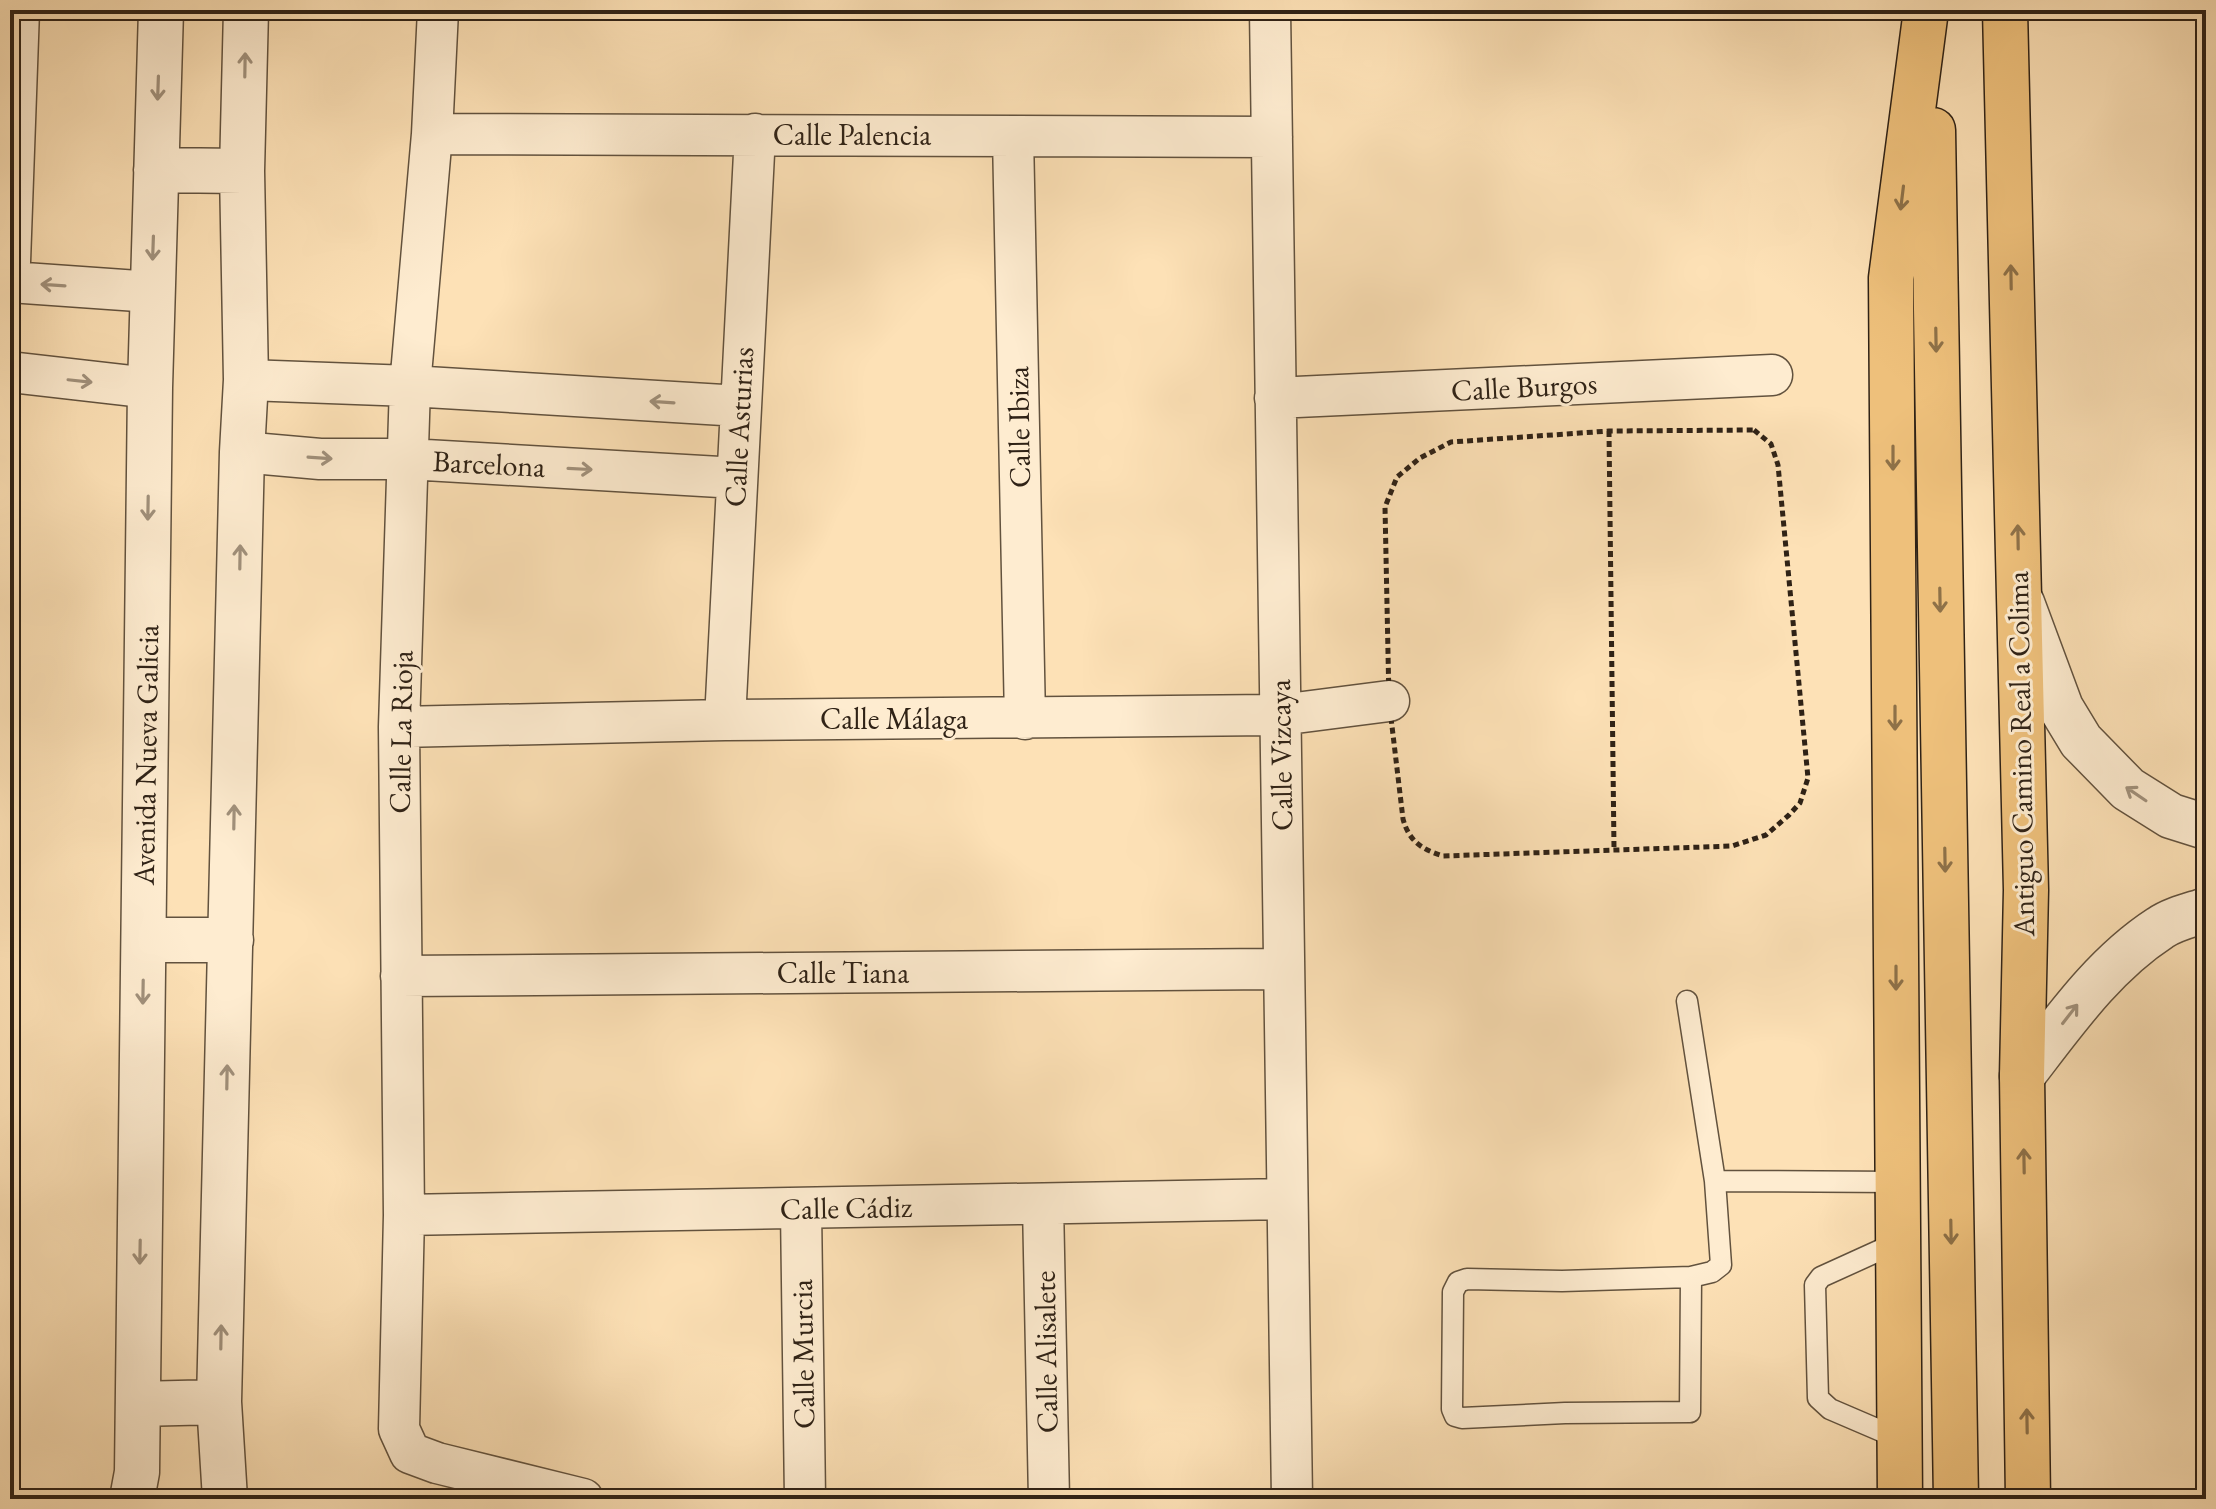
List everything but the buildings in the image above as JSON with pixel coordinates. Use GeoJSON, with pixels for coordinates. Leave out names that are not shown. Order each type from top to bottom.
{"type":"FeatureCollection","features":[{"type":"Feature","properties":{"kind":"main road"},"geometry":{"type":"LineString","coordinates":[[1900,1499],[1891,278],[1928,10]]}},
{"type":"Feature","properties":{"kind":"main road"},"geometry":{"type":"LineString","coordinates":[[1928,10],[1956,1499]]}},
{"type":"Feature","properties":{"kind":"main road","name":"Antiguo Camino Real a Colima"},"geometry":{"type":"LineString","coordinates":[[2005,10],[2026,890],[2022,1076],[2028,1499]]}},
{"type":"Feature","properties":{"kind":"street"},"geometry":{"type":"LineString","coordinates":[[10,262],[19,10]]}},
{"type":"Feature","properties":{"kind":"street","name":"Avenida Nueva Galicia"},"geometry":{"type":"LineString","coordinates":[[132,1499],[137,1472],[150,388],[161,10]]}},
{"type":"Feature","properties":{"kind":"street"},"geometry":{"type":"LineString","coordinates":[[225,1499],[219,1402],[246,380],[242,171],[246,10]]}},
{"type":"Feature","properties":{"kind":"street","name":"Calle La Rioja"},"geometry":{"type":"LineString","coordinates":[[438,10],[432,134],[410,386],[399,727],[404,1215],[399,1429],[410,1453],[437,1463],[583,1499]]}},
{"type":"Feature","properties":{"kind":"street","name":"Calle Vizcaya"},"geometry":{"type":"LineString","coordinates":[[1270,10],[1292,1499]]}},
{"type":"Feature","properties":{"kind":"street","name":"Calle Palencia"},"geometry":{"type":"LineString","coordinates":[[432,134],[1272,137]]}},
{"type":"Feature","properties":{"kind":"street","name":"Calle Asturias"},"geometry":{"type":"LineString","coordinates":[[725,720],[755,134]]}},
{"type":"Feature","properties":{"kind":"street","name":"Calle Ibiza"},"geometry":{"type":"LineString","coordinates":[[1013,136],[1025,719]]}},
{"type":"Feature","properties":{"kind":"street"},"geometry":{"type":"LineString","coordinates":[[156,170],[242,171]]}},
{"type":"Feature","properties":{"kind":"street"},"geometry":{"type":"LineString","coordinates":[[10,282],[152,292]]}},
{"type":"Feature","properties":{"kind":"street"},"geometry":{"type":"LineString","coordinates":[[10,372],[150,388]]}},
{"type":"Feature","properties":{"kind":"street","name":"Calle Burgos"},"geometry":{"type":"LineString","coordinates":[[1275,398],[1772,375]]}},
{"type":"Feature","properties":{"kind":"street"},"geometry":{"type":"LineString","coordinates":[[246,380],[410,386],[740,406]]}},
{"type":"Feature","properties":{"kind":"street","name":"Barcelona"},"geometry":{"type":"LineString","coordinates":[[242,452],[320,459],[408,459],[737,478]]}},
{"type":"Feature","properties":{"kind":"street"},"geometry":{"type":"LineString","coordinates":[[2019,596],[2061,708],[2081,741],[2128,789],[2171,816],[2206,827]]}},
{"type":"Feature","properties":{"kind":"street","name":"Calle Málaga"},"geometry":{"type":"LineString","coordinates":[[399,727],[725,720],[1280,715],[1389,701]]}},
{"type":"Feature","properties":{"kind":"street"},"geometry":{"type":"LineString","coordinates":[[2022,1076],[2075,1007],[2111,968],[2162,927],[2206,910]]}},
{"type":"Feature","properties":{"kind":"street"},"geometry":{"type":"LineString","coordinates":[[144,940],[231,940]]}},
{"type":"Feature","properties":{"kind":"street","name":"Calle Tiana"},"geometry":{"type":"LineString","coordinates":[[401,976],[1284,969]]}},
{"type":"Feature","properties":{"kind":"street","name":"Calle Cádiz"},"geometry":{"type":"LineString","coordinates":[[404,1215],[1287,1199]]}},
{"type":"Feature","properties":{"kind":"street","name":"Calle Alisalete"},"geometry":{"type":"LineString","coordinates":[[1043,1204],[1049,1499]]}},
{"type":"Feature","properties":{"kind":"street","name":"Calle Murcia"},"geometry":{"type":"LineString","coordinates":[[801,1209],[805,1499]]}},
{"type":"Feature","properties":{"kind":"street"},"geometry":{"type":"LineString","coordinates":[[138,1404],[219,1402]]}},
{"type":"Feature","properties":{"kind":"lane"},"geometry":{"type":"LineString","coordinates":[[1687,1001],[1715,1181],[1721,1265],[1712,1272],[1691,1277],[1562,1281],[1467,1279],[1458,1282],[1453,1292],[1452,1409],[1455,1416],[1690,1412],[1691,1277]]}},
{"type":"Feature","properties":{"kind":"lane"},"geometry":{"type":"LineString","coordinates":[[1715,1181],[1898,1182]]}},
{"type":"Feature","properties":{"kind":"lane"},"geometry":{"type":"LineString","coordinates":[[1898,1242],[1821,1277],[1815,1285],[1818,1398],[1830,1409],[1900,1439]]}},
{"type":"Feature","properties":{"kind":"path"},"geometry":{"type":"LineString","coordinates":[[1754,430],[1771,444],[1778,465],[1808,778],[1800,803],[1766,835],[1732,846],[1443,856],[1425,850],[1407,834],[1403,819],[1389,701],[1385,507],[1397,477],[1420,458],[1451,442],[1609,431],[1754,430]]}},
{"type":"Feature","properties":{"kind":"path"},"geometry":{"type":"LineString","coordinates":[[1609,431],[1614,848]]}}]}
